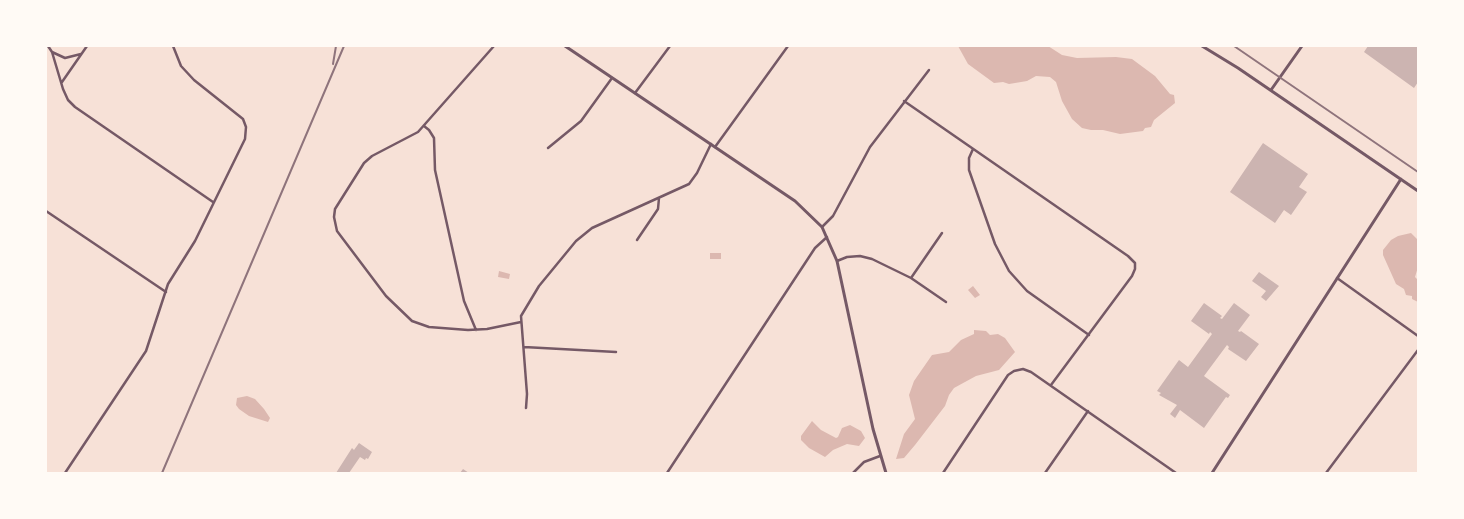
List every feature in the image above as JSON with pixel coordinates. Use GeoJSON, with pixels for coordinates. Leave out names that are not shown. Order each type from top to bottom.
{"type":"FeatureCollection","features":[{"type":"Feature","properties":{"kind":"street"},"geometry":{"type":"LineString","coordinates":[[48,46],[52,52],[68,100],[79,110],[214,202]]}},
{"type":"Feature","properties":{"kind":"street"},"geometry":{"type":"LineString","coordinates":[[62,83],[87,46]]}},
{"type":"Feature","properties":{"kind":"street"},"geometry":{"type":"LineString","coordinates":[[65,473],[144,354],[172,276],[195,241],[243,143],[246,127],[240,116],[189,76],[178,60],[172,46]]}},
{"type":"Feature","properties":{"kind":"street"},"geometry":{"type":"LineString","coordinates":[[494,46],[424,126],[413,135],[372,156],[360,167],[335,208],[335,226],[386,296],[412,321],[429,326],[476,330],[521,322]]}},
{"type":"Feature","properties":{"kind":"street"},"geometry":{"type":"LineString","coordinates":[[565,46],[794,201],[822,227],[828,237],[837,261],[880,456],[886,473]]}},
{"type":"Feature","properties":{"kind":"street"},"geometry":{"type":"LineString","coordinates":[[635,93],[670,46]]}},
{"type":"Feature","properties":{"kind":"street"},"geometry":{"type":"LineString","coordinates":[[715,147],[788,46]]}},
{"type":"Feature","properties":{"kind":"street"},"geometry":{"type":"LineString","coordinates":[[1202,46],[1418,190]]}},
{"type":"Feature","properties":{"kind":"street"},"geometry":{"type":"LineString","coordinates":[[1270,90],[1302,46]]}},
{"type":"Feature","properties":{"kind":"street"},"geometry":{"type":"LineString","coordinates":[[52,52],[65,58],[81,54]]}},
{"type":"Feature","properties":{"kind":"street"},"geometry":{"type":"LineString","coordinates":[[822,227],[833,216],[870,146],[929,70]]}},
{"type":"Feature","properties":{"kind":"street"},"geometry":{"type":"LineString","coordinates":[[548,148],[581,121],[612,78]]}},
{"type":"Feature","properties":{"kind":"street"},"geometry":{"type":"LineString","coordinates":[[904,101],[1128,256],[1134,263],[1135,269],[1132,276],[1051,386]]}},
{"type":"Feature","properties":{"kind":"street"},"geometry":{"type":"LineString","coordinates":[[424,126],[430,130],[434,138],[435,170],[464,301],[476,330]]}},
{"type":"Feature","properties":{"kind":"street"},"geometry":{"type":"LineString","coordinates":[[526,408],[527,394],[521,322],[524,311],[539,286],[583,235],[598,225],[680,189],[693,179],[711,144]]}},
{"type":"Feature","properties":{"kind":"street"},"geometry":{"type":"LineString","coordinates":[[973,149],[969,158],[969,170],[995,244],[1009,271],[1027,291],[1089,335]]}},
{"type":"Feature","properties":{"kind":"street"},"geometry":{"type":"LineString","coordinates":[[1212,473],[1401,179]]}},
{"type":"Feature","properties":{"kind":"street"},"geometry":{"type":"LineString","coordinates":[[637,240],[658,209],[659,198]]}},
{"type":"Feature","properties":{"kind":"street"},"geometry":{"type":"LineString","coordinates":[[46,211],[166,292]]}},
{"type":"Feature","properties":{"kind":"street"},"geometry":{"type":"LineString","coordinates":[[911,278],[942,233]]}},
{"type":"Feature","properties":{"kind":"street"},"geometry":{"type":"LineString","coordinates":[[666,473],[815,248],[828,237]]}},
{"type":"Feature","properties":{"kind":"street"},"geometry":{"type":"LineString","coordinates":[[837,261],[848,257],[867,258],[911,278],[946,302]]}},
{"type":"Feature","properties":{"kind":"street"},"geometry":{"type":"LineString","coordinates":[[1337,278],[1418,336]]}},
{"type":"Feature","properties":{"kind":"street"},"geometry":{"type":"LineString","coordinates":[[524,347],[616,352]]}},
{"type":"Feature","properties":{"kind":"street"},"geometry":{"type":"LineString","coordinates":[[1326,473],[1418,350]]}},
{"type":"Feature","properties":{"kind":"street"},"geometry":{"type":"LineString","coordinates":[[943,473],[1008,375],[1018,369],[1031,372],[1176,473]]}},
{"type":"Feature","properties":{"kind":"street"},"geometry":{"type":"LineString","coordinates":[[1045,473],[1088,411]]}},
{"type":"Feature","properties":{"kind":"street"},"geometry":{"type":"LineString","coordinates":[[853,473],[864,462],[880,456]]}},
{"type":"Feature","properties":{"kind":"shaded area"},"geometry":{"type":"Polygon","coordinates":[[[958,46],[1048,46],[1062,55],[1077,58],[1116,57],[1132,59],[1155,76],[1170,94],[1174,95],[1175,103],[1154,120],[1151,127],[1145,128],[1143,131],[1120,134],[1103,130],[1082,128],[1072,119],[1062,101],[1056,82],[1050,77],[1036,76],[1027,81],[1009,84],[1003,82],[994,83],[968,64],[958,46]]]}},
{"type":"Feature","properties":{"kind":"shaded area"},"geometry":{"type":"Polygon","coordinates":[[[1411,233],[1418,240],[1418,267],[1415,277],[1418,280],[1418,302],[1412,299],[1412,296],[1406,295],[1404,289],[1396,284],[1383,255],[1383,250],[1391,240],[1398,236],[1411,233]]]}},
{"type":"Feature","properties":{"kind":"shaded area"},"geometry":{"type":"Polygon","coordinates":[[[710,253],[721,253],[721,259],[710,259],[710,253]]]}},
{"type":"Feature","properties":{"kind":"shaded area"},"geometry":{"type":"Polygon","coordinates":[[[499,271],[510,274],[509,279],[498,277],[499,271]]]}},
{"type":"Feature","properties":{"kind":"shaded area"},"geometry":{"type":"Polygon","coordinates":[[[973,286],[980,295],[975,298],[968,290],[973,286]]]}},
{"type":"Feature","properties":{"kind":"shaded area"},"geometry":{"type":"Polygon","coordinates":[[[974,330],[986,331],[990,335],[998,334],[1005,338],[1015,352],[999,370],[976,376],[954,388],[949,395],[945,406],[915,445],[904,458],[896,459],[904,434],[915,419],[909,395],[914,381],[932,355],[949,352],[961,340],[974,334],[974,330]]]}},
{"type":"Feature","properties":{"kind":"shaded area"},"geometry":{"type":"Polygon","coordinates":[[[247,396],[255,399],[264,409],[270,418],[268,422],[249,416],[239,409],[236,405],[237,398],[247,396]]]}},
{"type":"Feature","properties":{"kind":"shaded area"},"geometry":{"type":"Polygon","coordinates":[[[812,421],[821,430],[836,438],[838,437],[842,428],[850,425],[861,431],[865,438],[859,446],[847,444],[833,450],[825,457],[809,448],[801,440],[801,436],[812,421]]]}},
{"type":"Feature","properties":{"kind":"building"},"geometry":{"type":"Polygon","coordinates":[[[1368,46],[1418,46],[1418,82],[1414,88],[1364,52],[1368,46]]]}},
{"type":"Feature","properties":{"kind":"building"},"geometry":{"type":"Polygon","coordinates":[[[1263,143],[1308,174],[1299,187],[1307,192],[1291,215],[1284,210],[1275,223],[1230,192],[1263,143]]]}},
{"type":"Feature","properties":{"kind":"building"},"geometry":{"type":"Polygon","coordinates":[[[1259,272],[1279,286],[1266,301],[1261,297],[1266,291],[1252,281],[1259,272]]]}},
{"type":"Feature","properties":{"kind":"building"},"geometry":{"type":"Polygon","coordinates":[[[1204,303],[1222,316],[1220,318],[1222,319],[1234,303],[1250,315],[1238,331],[1241,331],[1259,344],[1246,361],[1228,349],[1229,347],[1227,345],[1204,376],[1230,395],[1228,398],[1226,397],[1204,428],[1180,410],[1175,418],[1170,414],[1177,405],[1159,395],[1161,393],[1157,391],[1179,360],[1188,367],[1212,334],[1210,332],[1209,334],[1191,321],[1204,303]]]}},
{"type":"Feature","properties":{"kind":"building"},"geometry":{"type":"Polygon","coordinates":[[[359,443],[372,452],[368,459],[366,458],[365,460],[360,457],[349,473],[336,473],[352,448],[354,450],[359,443]]]}},
{"type":"Feature","properties":{"kind":"building"},"geometry":{"type":"Polygon","coordinates":[[[463,469],[469,473],[460,473],[463,469]]]}},
{"type":"Feature","properties":{"kind":"railway"},"geometry":{"type":"LineString","coordinates":[[333,64],[336,46]]}},
{"type":"Feature","properties":{"kind":"railway"},"geometry":{"type":"LineString","coordinates":[[162,473],[344,46]]}},
{"type":"Feature","properties":{"kind":"railway"},"geometry":{"type":"LineString","coordinates":[[1234,46],[1418,172]]}}]}
